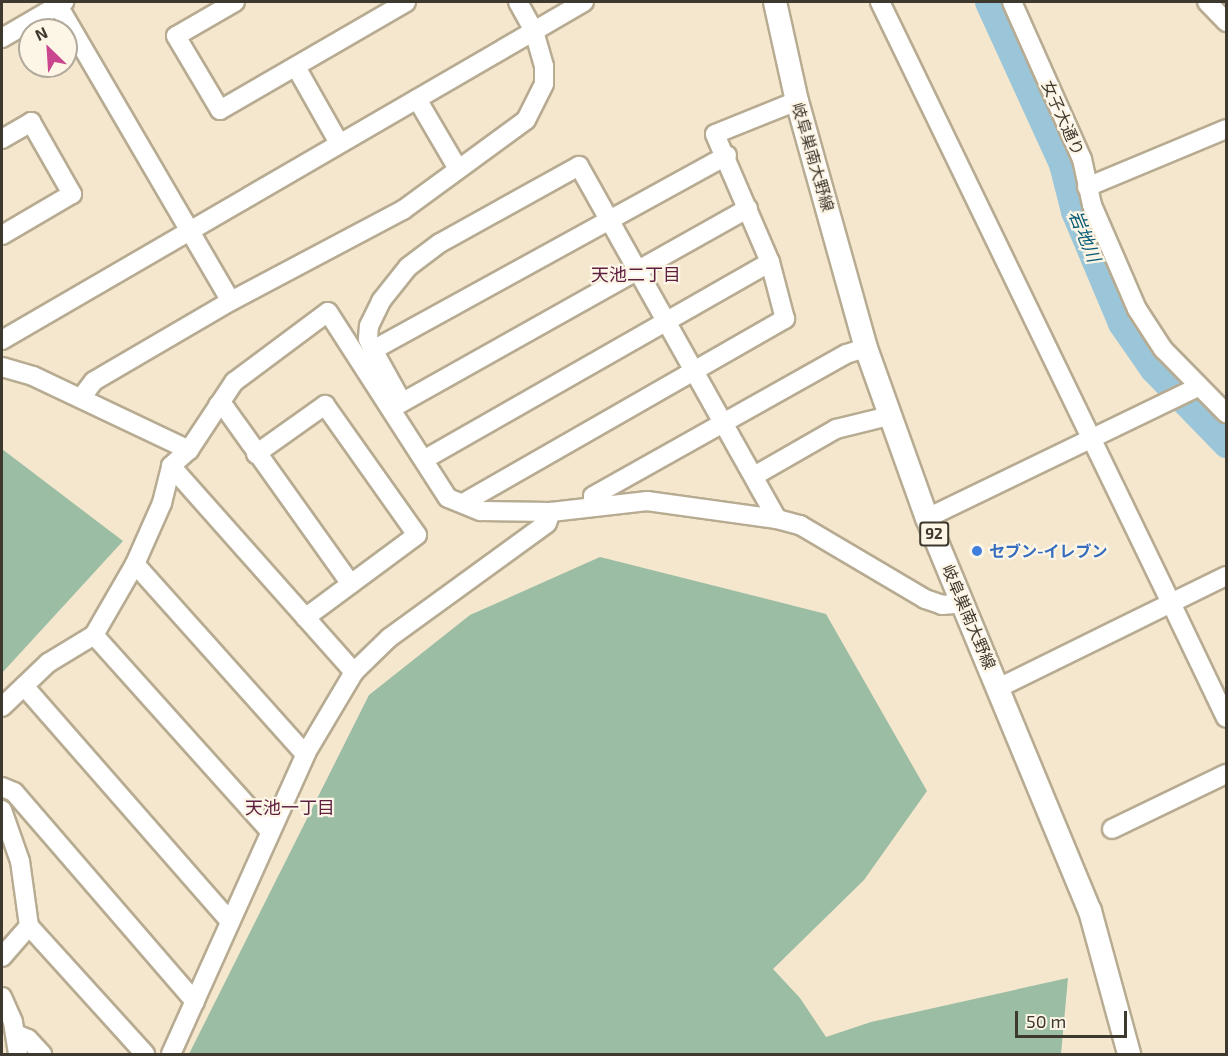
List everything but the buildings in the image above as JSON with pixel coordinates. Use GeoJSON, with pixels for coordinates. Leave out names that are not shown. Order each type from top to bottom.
{"type":"FeatureCollection","features":[{"type":"Feature","properties":{"kind":"main road","name":"岐阜巣南大野線"},"geometry":{"type":"LineString","coordinates":[[775,2],[797,101],[866,348],[927,518],[1090,911],[1129,1054]]}},
{"type":"Feature","properties":{"kind":"street"},"geometry":{"type":"LineString","coordinates":[[236,2],[176,36],[220,110],[406,2]]}},
{"type":"Feature","properties":{"kind":"street"},"geometry":{"type":"LineString","coordinates":[[81,398],[94,381],[231,301],[403,210],[526,120],[544,84],[544,66],[534,31],[518,2]]}},
{"type":"Feature","properties":{"kind":"street"},"geometry":{"type":"LineString","coordinates":[[2,340],[584,2]]}},
{"type":"Feature","properties":{"kind":"street"},"geometry":{"type":"LineString","coordinates":[[880,2],[1227,718]]}},
{"type":"Feature","properties":{"kind":"street","name":"女子大通り"},"geometry":{"type":"LineString","coordinates":[[1012,2],[1082,159],[1087,187],[1110,254],[1137,309],[1163,349],[1195,390],[1227,413]]}},
{"type":"Feature","properties":{"kind":"street"},"geometry":{"type":"LineString","coordinates":[[1207,2],[1227,22]]}},
{"type":"Feature","properties":{"kind":"street"},"geometry":{"type":"LineString","coordinates":[[2,38],[60,3],[231,301]]}},
{"type":"Feature","properties":{"kind":"street"},"geometry":{"type":"LineString","coordinates":[[296,67],[339,144]]}},
{"type":"Feature","properties":{"kind":"street"},"geometry":{"type":"LineString","coordinates":[[417,99],[458,169]]}},
{"type":"Feature","properties":{"kind":"street"},"geometry":{"type":"LineString","coordinates":[[465,502],[784,319],[770,262],[727,155],[715,134],[797,101]]}},
{"type":"Feature","properties":{"kind":"street"},"geometry":{"type":"LineString","coordinates":[[2,139],[31,122],[72,194],[2,235]]}},
{"type":"Feature","properties":{"kind":"street"},"geometry":{"type":"LineString","coordinates":[[1087,187],[1227,129]]}},
{"type":"Feature","properties":{"kind":"street"},"geometry":{"type":"LineString","coordinates":[[373,350],[727,155]]}},
{"type":"Feature","properties":{"kind":"street"},"geometry":{"type":"LineString","coordinates":[[777,519],[579,166],[440,243],[408,267],[381,301],[369,326],[368,339],[397,405],[448,498],[465,502],[481,511],[551,512],[647,501],[777,519],[800,525],[925,599],[942,605],[963,603]]}},
{"type":"Feature","properties":{"kind":"street"},"geometry":{"type":"LineString","coordinates":[[397,405],[748,208]]}},
{"type":"Feature","properties":{"kind":"street"},"geometry":{"type":"LineString","coordinates":[[425,459],[770,262]]}},
{"type":"Feature","properties":{"kind":"street"},"geometry":{"type":"LineString","coordinates":[[2,707],[48,663],[94,635],[135,564],[162,503],[171,466],[189,450],[234,382],[328,312],[397,405]]}},
{"type":"Feature","properties":{"kind":"street"},"geometry":{"type":"LineString","coordinates":[[596,506],[593,496],[846,354],[866,348]]}},
{"type":"Feature","properties":{"kind":"street"},"geometry":{"type":"LineString","coordinates":[[2,368],[81,398],[189,450]]}},
{"type":"Feature","properties":{"kind":"street"},"geometry":{"type":"LineString","coordinates":[[927,518],[1195,390]]}},
{"type":"Feature","properties":{"kind":"street"},"geometry":{"type":"LineString","coordinates":[[218,405],[226,409],[351,584]]}},
{"type":"Feature","properties":{"kind":"street"},"geometry":{"type":"LineString","coordinates":[[256,453],[325,405],[417,536],[305,618]]}},
{"type":"Feature","properties":{"kind":"street"},"geometry":{"type":"LineString","coordinates":[[754,476],[836,429],[890,416]]}},
{"type":"Feature","properties":{"kind":"street"},"geometry":{"type":"LineString","coordinates":[[171,466],[354,672]]}},
{"type":"Feature","properties":{"kind":"street"},"geometry":{"type":"LineString","coordinates":[[171,1054],[305,754],[354,672],[389,638],[547,524],[551,512]]}},
{"type":"Feature","properties":{"kind":"street"},"geometry":{"type":"LineString","coordinates":[[135,564],[305,754]]}},
{"type":"Feature","properties":{"kind":"street"},"geometry":{"type":"LineString","coordinates":[[998,688],[1227,576]]}},
{"type":"Feature","properties":{"kind":"street"},"geometry":{"type":"LineString","coordinates":[[94,635],[270,831]]}},
{"type":"Feature","properties":{"kind":"street"},"geometry":{"type":"LineString","coordinates":[[24,686],[230,921]]}},
{"type":"Feature","properties":{"kind":"street"},"geometry":{"type":"LineString","coordinates":[[1112,829],[1227,774]]}},
{"type":"Feature","properties":{"kind":"street"},"geometry":{"type":"LineString","coordinates":[[2,787],[14,792],[195,1002]]}},
{"type":"Feature","properties":{"kind":"street"},"geometry":{"type":"LineString","coordinates":[[2,810],[20,861],[29,926],[145,1054]]}},
{"type":"Feature","properties":{"kind":"street"},"geometry":{"type":"LineString","coordinates":[[2,957],[29,926]]}},
{"type":"Feature","properties":{"kind":"street"},"geometry":{"type":"LineString","coordinates":[[2,997],[16,1034],[18,1054]]}},
{"type":"Feature","properties":{"kind":"street"},"geometry":{"type":"LineString","coordinates":[[16,1034],[28,1039],[42,1054]]}},
{"type":"Feature","properties":{"kind":"green space"},"geometry":{"type":"Polygon","coordinates":[[[2,449],[123,541],[2,673],[2,449]]]}},
{"type":"Feature","properties":{"kind":"green space"},"geometry":{"type":"Polygon","coordinates":[[[600,557],[826,614],[927,791],[864,880],[773,969],[800,998],[826,1037],[871,1022],[1068,978],[1061,1054],[189,1054],[369,695],[470,615],[600,557]]]}},
{"type":"Feature","properties":{"kind":"waterway","name":"岩地川"},"geometry":{"type":"LineString","coordinates":[[988,2],[1062,164],[1074,211],[1121,323],[1153,369],[1226,444]]}},
{"type":"Feature","properties":{"kind":"place","name":"セブン-イレブン"},"geometry":{"type":"Point","coordinates":[977,551]}},
{"type":"Feature","properties":{"kind":"district","name":"天池二丁目"},"geometry":{"type":"Point","coordinates":[636,274]}},
{"type":"Feature","properties":{"kind":"district","name":"天池一丁目"},"geometry":{"type":"Point","coordinates":[290,807]}}]}
